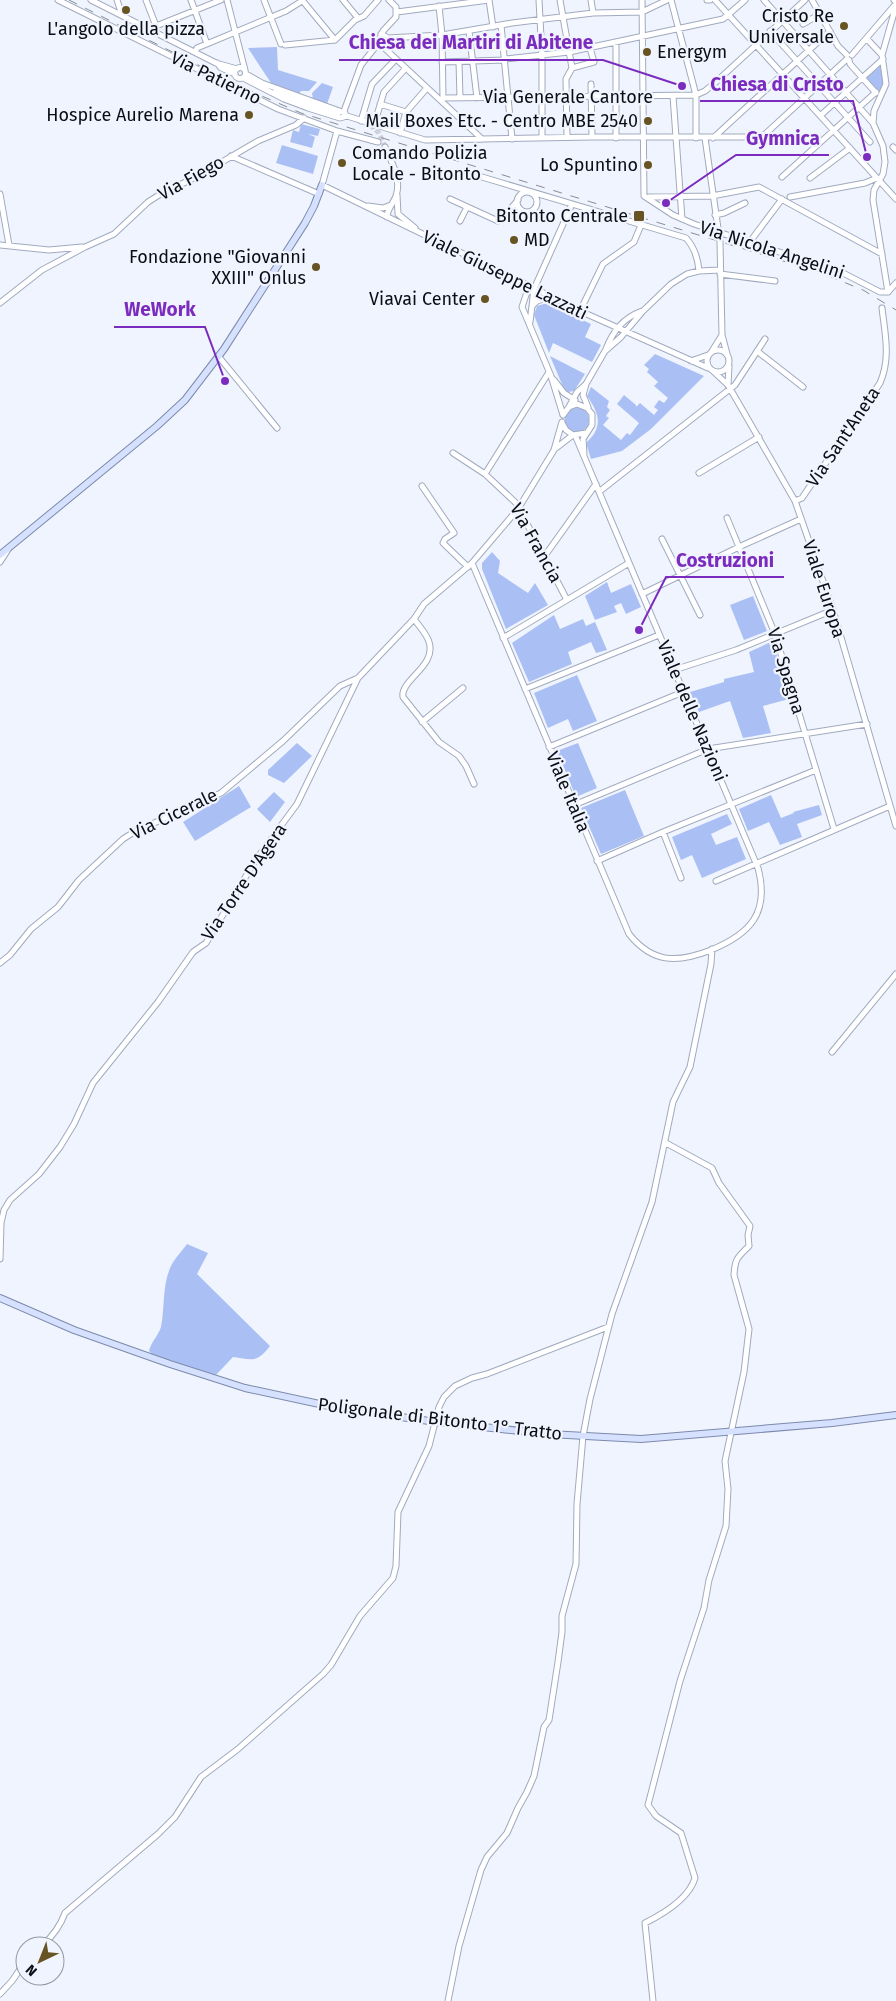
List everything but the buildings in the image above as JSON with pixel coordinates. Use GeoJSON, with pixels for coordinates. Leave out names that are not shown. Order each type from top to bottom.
{"type":"FeatureCollection","features":[{"type":"Feature","properties":{"kind":"main road"},"geometry":{"type":"LineString","coordinates":[[0,555],[172,413],[219,357],[305,223],[322,185]]}},
{"type":"Feature","properties":{"kind":"main road","name":"Poligonale di Bitonto 1° Tratto"},"geometry":{"type":"LineString","coordinates":[[0,1298],[74,1330],[245,1388],[338,1408],[436,1422],[583,1436],[641,1438],[832,1423],[896,1415]]}},
{"type":"Feature","properties":{"kind":"street","name":"Via Patierno"},"geometry":{"type":"LineString","coordinates":[[58,0],[278,108],[337,131],[378,142]]}},
{"type":"Feature","properties":{"kind":"street"},"geometry":{"type":"LineString","coordinates":[[91,0],[155,28],[216,63],[221,68],[236,71],[240,68],[244,74],[284,99],[340,118],[360,65],[379,43],[381,34],[395,18],[397,12],[393,1]]}},
{"type":"Feature","properties":{"kind":"street"},"geometry":{"type":"LineString","coordinates":[[117,0],[122,15]]}},
{"type":"Feature","properties":{"kind":"street"},"geometry":{"type":"LineString","coordinates":[[146,0],[155,28]]}},
{"type":"Feature","properties":{"kind":"street"},"geometry":{"type":"LineString","coordinates":[[191,0],[207,44]]}},
{"type":"Feature","properties":{"kind":"street"},"geometry":{"type":"LineString","coordinates":[[155,28],[221,0]]}},
{"type":"Feature","properties":{"kind":"street"},"geometry":{"type":"LineString","coordinates":[[227,0],[244,74]]}},
{"type":"Feature","properties":{"kind":"street"},"geometry":{"type":"LineString","coordinates":[[264,0],[283,44],[335,40],[358,18],[364,16],[378,0]]}},
{"type":"Feature","properties":{"kind":"street"},"geometry":{"type":"LineString","coordinates":[[195,52],[197,48],[270,16],[286,11],[302,0],[335,40]]}},
{"type":"Feature","properties":{"kind":"street"},"geometry":{"type":"LineString","coordinates":[[343,0],[358,18]]}},
{"type":"Feature","properties":{"kind":"street"},"geometry":{"type":"LineString","coordinates":[[397,12],[489,0],[493,26]]}},
{"type":"Feature","properties":{"kind":"street"},"geometry":{"type":"LineString","coordinates":[[539,0],[542,56],[542,138]]}},
{"type":"Feature","properties":{"kind":"street"},"geometry":{"type":"LineString","coordinates":[[560,0],[572,68],[566,79],[567,138]]}},
{"type":"Feature","properties":{"kind":"street"},"geometry":{"type":"LineString","coordinates":[[590,0],[593,13]]}},
{"type":"Feature","properties":{"kind":"street"},"geometry":{"type":"LineString","coordinates":[[642,0],[644,195],[662,197],[712,196],[759,187],[882,254]]}},
{"type":"Feature","properties":{"kind":"street"},"geometry":{"type":"LineString","coordinates":[[381,34],[388,38],[442,35],[493,26],[593,13],[642,12],[667,0]]}},
{"type":"Feature","properties":{"kind":"street"},"geometry":{"type":"LineString","coordinates":[[671,0],[696,95],[696,138]]}},
{"type":"Feature","properties":{"kind":"street"},"geometry":{"type":"LineString","coordinates":[[716,0],[896,199]]}},
{"type":"Feature","properties":{"kind":"street"},"geometry":{"type":"LineString","coordinates":[[442,62],[542,56],[590,48],[723,19],[745,0]]}},
{"type":"Feature","properties":{"kind":"street"},"geometry":{"type":"LineString","coordinates":[[764,0],[860,107],[873,123],[882,142],[885,162],[874,190],[873,200],[888,292]]}},
{"type":"Feature","properties":{"kind":"street"},"geometry":{"type":"LineString","coordinates":[[696,95],[705,91],[805,0]]}},
{"type":"Feature","properties":{"kind":"street"},"geometry":{"type":"LineString","coordinates":[[812,0],[838,46],[849,57],[850,64],[880,98]]}},
{"type":"Feature","properties":{"kind":"street"},"geometry":{"type":"LineString","coordinates":[[263,86],[282,95],[425,140],[592,137],[762,137],[867,39],[896,3]]}},
{"type":"Feature","properties":{"kind":"street"},"geometry":{"type":"LineString","coordinates":[[873,123],[874,111],[886,84],[883,57],[896,3]]}},
{"type":"Feature","properties":{"kind":"street"},"geometry":{"type":"LineString","coordinates":[[439,6],[442,35],[442,99]]}},
{"type":"Feature","properties":{"kind":"street"},"geometry":{"type":"LineString","coordinates":[[803,24],[820,14]]}},
{"type":"Feature","properties":{"kind":"street"},"geometry":{"type":"LineString","coordinates":[[501,25],[512,138]]}},
{"type":"Feature","properties":{"kind":"street"},"geometry":{"type":"LineString","coordinates":[[469,31],[477,98]]}},
{"type":"Feature","properties":{"kind":"street"},"geometry":{"type":"LineString","coordinates":[[770,31],[870,142]]}},
{"type":"Feature","properties":{"kind":"street"},"geometry":{"type":"LineString","coordinates":[[712,138],[830,31]]}},
{"type":"Feature","properties":{"kind":"street"},"geometry":{"type":"LineString","coordinates":[[867,39],[883,57]]}},
{"type":"Feature","properties":{"kind":"street"},"geometry":{"type":"LineString","coordinates":[[616,42],[616,138]]}},
{"type":"Feature","properties":{"kind":"street"},"geometry":{"type":"LineString","coordinates":[[379,43],[427,88],[442,99],[482,139]]}},
{"type":"Feature","properties":{"kind":"street"},"geometry":{"type":"LineString","coordinates":[[572,68],[594,62],[590,48]]}},
{"type":"Feature","properties":{"kind":"street"},"geometry":{"type":"LineString","coordinates":[[821,116],[883,57]]}},
{"type":"Feature","properties":{"kind":"street"},"geometry":{"type":"LineString","coordinates":[[361,121],[372,84],[396,59]]}},
{"type":"Feature","properties":{"kind":"street"},"geometry":{"type":"LineString","coordinates":[[459,62],[460,98]]}},
{"type":"Feature","properties":{"kind":"street"},"geometry":{"type":"LineString","coordinates":[[374,125],[384,92],[406,68]]}},
{"type":"Feature","properties":{"kind":"street"},"geometry":{"type":"LineString","coordinates":[[236,71],[237,78],[244,74]]}},
{"type":"Feature","properties":{"kind":"street"},"geometry":{"type":"LineString","coordinates":[[591,84],[592,137]]}},
{"type":"Feature","properties":{"kind":"street"},"geometry":{"type":"LineString","coordinates":[[400,133],[406,112],[427,88]]}},
{"type":"Feature","properties":{"kind":"street"},"geometry":{"type":"LineString","coordinates":[[782,177],[876,92]]}},
{"type":"Feature","properties":{"kind":"street","name":"Via Generale Cantore"},"geometry":{"type":"LineString","coordinates":[[442,99],[696,95]]}},
{"type":"Feature","properties":{"kind":"street"},"geometry":{"type":"LineString","coordinates":[[674,96],[682,219]]}},
{"type":"Feature","properties":{"kind":"street"},"geometry":{"type":"LineString","coordinates":[[380,104],[406,112]]}},
{"type":"Feature","properties":{"kind":"street","name":"Via Fiego"},"geometry":{"type":"LineString","coordinates":[[85,246],[120,230],[153,199],[258,141],[296,125],[304,118]]}},
{"type":"Feature","properties":{"kind":"street"},"geometry":{"type":"LineString","coordinates":[[322,185],[337,131]]}},
{"type":"Feature","properties":{"kind":"street"},"geometry":{"type":"LineString","coordinates":[[705,138],[720,242],[722,335],[729,364],[729,387]]}},
{"type":"Feature","properties":{"kind":"street"},"geometry":{"type":"LineString","coordinates":[[385,147],[397,177],[397,208],[400,217],[425,236]]}},
{"type":"Feature","properties":{"kind":"street"},"geometry":{"type":"LineString","coordinates":[[810,178],[850,148]]}},
{"type":"Feature","properties":{"kind":"street"},"geometry":{"type":"LineString","coordinates":[[231,156],[319,194]]}},
{"type":"Feature","properties":{"kind":"street"},"geometry":{"type":"LineString","coordinates":[[482,177],[686,238],[693,246],[698,260],[699,271]]}},
{"type":"Feature","properties":{"kind":"street"},"geometry":{"type":"LineString","coordinates":[[790,197],[878,179]]}},
{"type":"Feature","properties":{"kind":"street","name":"Viale Giuseppe Lazzati"},"geometry":{"type":"LineString","coordinates":[[322,185],[531,288],[708,368]]}},
{"type":"Feature","properties":{"kind":"street"},"geometry":{"type":"LineString","coordinates":[[450,199],[498,221],[501,220],[523,193],[530,192],[535,196],[537,202],[532,210],[523,210],[519,206],[518,200]]}},
{"type":"Feature","properties":{"kind":"street"},"geometry":{"type":"LineString","coordinates":[[0,194],[9,245]]}},
{"type":"Feature","properties":{"kind":"street"},"geometry":{"type":"LineString","coordinates":[[387,217],[387,212],[397,194]]}},
{"type":"Feature","properties":{"kind":"street"},"geometry":{"type":"LineString","coordinates":[[387,217],[395,206],[397,194]]}},
{"type":"Feature","properties":{"kind":"street","name":"Via Nicola Angelini"},"geometry":{"type":"LineString","coordinates":[[644,195],[682,219],[843,273],[880,292],[888,292]]}},
{"type":"Feature","properties":{"kind":"street"},"geometry":{"type":"LineString","coordinates":[[657,204],[662,197]]}},
{"type":"Feature","properties":{"kind":"street"},"geometry":{"type":"LineString","coordinates":[[749,243],[782,199]]}},
{"type":"Feature","properties":{"kind":"street"},"geometry":{"type":"LineString","coordinates":[[715,215],[745,203]]}},
{"type":"Feature","properties":{"kind":"street"},"geometry":{"type":"LineString","coordinates":[[362,206],[383,208],[392,204]]}},
{"type":"Feature","properties":{"kind":"street"},"geometry":{"type":"LineString","coordinates":[[554,450],[563,415],[550,374],[522,307],[572,204]]}},
{"type":"Feature","properties":{"kind":"street"},"geometry":{"type":"LineString","coordinates":[[460,221],[466,207]]}},
{"type":"Feature","properties":{"kind":"street"},"geometry":{"type":"LineString","coordinates":[[580,311],[603,264],[632,245],[641,225]]}},
{"type":"Feature","properties":{"kind":"street"},"geometry":{"type":"LineString","coordinates":[[0,245],[49,250],[85,246]]}},
{"type":"Feature","properties":{"kind":"street"},"geometry":{"type":"LineString","coordinates":[[0,303],[42,270],[85,246]]}},
{"type":"Feature","properties":{"kind":"street"},"geometry":{"type":"LineString","coordinates":[[604,352],[626,332],[643,311],[671,284],[687,274],[699,271],[720,272],[775,281]]}},
{"type":"Feature","properties":{"kind":"street"},"geometry":{"type":"LineString","coordinates":[[888,292],[896,283]]}},
{"type":"Feature","properties":{"kind":"street"},"geometry":{"type":"LineString","coordinates":[[530,325],[531,288]]}},
{"type":"Feature","properties":{"kind":"street"},"geometry":{"type":"LineString","coordinates":[[532,306],[537,301],[550,297]]}},
{"type":"Feature","properties":{"kind":"street","name":"Via Sant'Aneta"},"geometry":{"type":"LineString","coordinates":[[795,501],[802,498],[817,477],[880,383],[885,372],[887,360],[882,308]]}},
{"type":"Feature","properties":{"kind":"street"},"geometry":{"type":"LineString","coordinates":[[563,415],[573,398],[586,384],[617,328],[628,318],[643,311]]}},
{"type":"Feature","properties":{"kind":"street"},"geometry":{"type":"LineString","coordinates":[[722,335],[706,361],[708,368],[714,372],[721,372],[729,364]]}},
{"type":"Feature","properties":{"kind":"street"},"geometry":{"type":"LineString","coordinates":[[600,491],[729,387],[735,385],[765,339]]}},
{"type":"Feature","properties":{"kind":"street"},"geometry":{"type":"LineString","coordinates":[[691,361],[721,350],[727,354]]}},
{"type":"Feature","properties":{"kind":"street"},"geometry":{"type":"LineString","coordinates":[[757,351],[803,387]]}},
{"type":"Feature","properties":{"kind":"street"},"geometry":{"type":"LineString","coordinates":[[219,357],[277,428]]}},
{"type":"Feature","properties":{"kind":"street","name":"Viale Europa"},"geometry":{"type":"LineString","coordinates":[[714,372],[729,387],[795,501],[833,610],[896,826]]}},
{"type":"Feature","properties":{"kind":"street"},"geometry":{"type":"LineString","coordinates":[[550,374],[561,390],[587,408]]}},
{"type":"Feature","properties":{"kind":"street"},"geometry":{"type":"LineString","coordinates":[[485,474],[550,374]]}},
{"type":"Feature","properties":{"kind":"street"},"geometry":{"type":"LineString","coordinates":[[554,450],[574,435],[586,433],[592,425],[593,419],[583,396],[586,384]]}},
{"type":"Feature","properties":{"kind":"street"},"geometry":{"type":"LineString","coordinates":[[569,407],[577,404],[587,408]]}},
{"type":"Feature","properties":{"kind":"street"},"geometry":{"type":"LineString","coordinates":[[562,422],[566,430],[574,435]]}},
{"type":"Feature","properties":{"kind":"street","name":"Viale delle Nazioni"},"geometry":{"type":"LineString","coordinates":[[584,456],[583,439],[586,433]]}},
{"type":"Feature","properties":{"kind":"street","name":"Viale delle Nazioni"},"geometry":{"type":"LineString","coordinates":[[574,435],[600,491],[756,863],[762,889],[760,904],[754,920],[749,927],[734,939],[712,949]]}},
{"type":"Feature","properties":{"kind":"street"},"geometry":{"type":"LineString","coordinates":[[699,473],[759,437]]}},
{"type":"Feature","properties":{"kind":"street","name":"Via Torre D'Agera"},"geometry":{"type":"LineString","coordinates":[[0,1259],[1,1223],[4,1210],[10,1200],[40,1174],[74,1124],[93,1083],[158,1002],[193,952],[206,943],[256,861],[297,804],[358,678],[414,619],[424,604],[470,565],[518,509],[554,450]]}},
{"type":"Feature","properties":{"kind":"street","name":"Via Francia"},"geometry":{"type":"LineString","coordinates":[[453,453],[485,474],[512,498],[567,600]]}},
{"type":"Feature","properties":{"kind":"street"},"geometry":{"type":"LineString","coordinates":[[544,557],[596,484]]}},
{"type":"Feature","properties":{"kind":"street"},"geometry":{"type":"LineString","coordinates":[[422,486],[454,533],[444,539],[443,543],[470,565]]}},
{"type":"Feature","properties":{"kind":"street","name":"Via Spagna"},"geometry":{"type":"LineString","coordinates":[[728,518],[741,546],[775,634],[834,829]]}},
{"type":"Feature","properties":{"kind":"street"},"geometry":{"type":"LineString","coordinates":[[642,594],[801,519]]}},
{"type":"Feature","properties":{"kind":"street"},"geometry":{"type":"LineString","coordinates":[[662,539],[700,615]]}},
{"type":"Feature","properties":{"kind":"street"},"geometry":{"type":"LineString","coordinates":[[0,562],[10,547]]}},
{"type":"Feature","properties":{"kind":"street"},"geometry":{"type":"LineString","coordinates":[[504,638],[517,632],[629,563]]}},
{"type":"Feature","properties":{"kind":"street","name":"Viale Italia"},"geometry":{"type":"LineString","coordinates":[[470,565],[504,638],[626,929],[640,946],[653,955],[670,959],[690,958],[712,949]]}},
{"type":"Feature","properties":{"kind":"street"},"geometry":{"type":"LineString","coordinates":[[674,670],[736,650],[833,610]]}},
{"type":"Feature","properties":{"kind":"street"},"geometry":{"type":"LineString","coordinates":[[414,619],[430,644],[430,652],[424,666],[402,694],[403,697],[439,742],[459,756],[474,784]]}},
{"type":"Feature","properties":{"kind":"street"},"geometry":{"type":"LineString","coordinates":[[525,689],[659,635]]}},
{"type":"Feature","properties":{"kind":"street","name":"Via Cicerale"},"geometry":{"type":"LineString","coordinates":[[0,963],[31,929],[58,907],[79,880],[123,839],[134,832],[221,793],[283,741],[340,686],[358,678]]}},
{"type":"Feature","properties":{"kind":"street"},"geometry":{"type":"LineString","coordinates":[[422,722],[463,688]]}},
{"type":"Feature","properties":{"kind":"street"},"geometry":{"type":"LineString","coordinates":[[549,747],[683,692]]}},
{"type":"Feature","properties":{"kind":"street"},"geometry":{"type":"LineString","coordinates":[[574,805],[708,750],[867,724]]}},
{"type":"Feature","properties":{"kind":"street"},"geometry":{"type":"LineString","coordinates":[[597,861],[816,770]]}},
{"type":"Feature","properties":{"kind":"street"},"geometry":{"type":"LineString","coordinates":[[716,881],[890,806]]}},
{"type":"Feature","properties":{"kind":"street"},"geometry":{"type":"LineString","coordinates":[[663,832],[681,878]]}},
{"type":"Feature","properties":{"kind":"street"},"geometry":{"type":"LineString","coordinates":[[448,2001],[459,1946],[481,1870],[488,1857],[507,1833],[527,1792],[534,1776],[544,1727],[549,1720],[562,1632],[562,1616],[576,1564],[577,1504],[583,1436],[590,1400],[608,1327],[634,1248],[652,1202],[666,1143],[673,1102],[690,1067],[711,964],[712,949]]}},
{"type":"Feature","properties":{"kind":"street"},"geometry":{"type":"LineString","coordinates":[[832,1052],[896,974]]}},
{"type":"Feature","properties":{"kind":"street"},"geometry":{"type":"LineString","coordinates":[[653,2001],[645,1922],[666,1913],[693,1885],[695,1878],[681,1833],[656,1816],[648,1805],[680,1680],[704,1608],[709,1580],[726,1526],[728,1489],[725,1461],[744,1372],[749,1337],[749,1329],[734,1275],[734,1266],[736,1258],[750,1246],[748,1235],[750,1226],[719,1183],[712,1168],[666,1143]]}},
{"type":"Feature","properties":{"kind":"street"},"geometry":{"type":"LineString","coordinates":[[52,1936],[58,1930],[65,1913],[158,1834],[175,1817],[201,1778],[238,1749],[331,1665],[360,1616],[393,1578],[396,1566],[398,1512],[429,1446],[439,1407],[444,1397],[455,1386],[608,1327]]}},
{"type":"Feature","properties":{"kind":"street"},"geometry":{"type":"LineString","coordinates":[[0,1994],[15,1977]]}},
{"type":"Feature","properties":{"kind":"shaded area"},"geometry":{"type":"Polygon","coordinates":[[[277,47],[278,70],[317,82],[309,91],[301,91],[299,94],[271,83],[248,48],[277,47]]]}},
{"type":"Feature","properties":{"kind":"shaded area"},"geometry":{"type":"Polygon","coordinates":[[[881,64],[884,84],[880,95],[865,78],[881,64]]]}},
{"type":"Feature","properties":{"kind":"shaded area"},"geometry":{"type":"Polygon","coordinates":[[[322,83],[333,87],[327,104],[313,100],[312,93],[322,83]]]}},
{"type":"Feature","properties":{"kind":"shaded area"},"geometry":{"type":"Polygon","coordinates":[[[301,124],[320,129],[318,136],[308,134],[315,137],[312,148],[290,142],[293,130],[299,132],[301,124]]]}},
{"type":"Feature","properties":{"kind":"shaded area"},"geometry":{"type":"Polygon","coordinates":[[[282,145],[318,156],[313,174],[276,163],[282,145]]]}},
{"type":"Feature","properties":{"kind":"shaded area"},"geometry":{"type":"Polygon","coordinates":[[[547,303],[591,324],[585,337],[601,345],[592,362],[553,343],[549,353],[534,315],[537,306],[547,303]]]}},
{"type":"Feature","properties":{"kind":"shaded area"},"geometry":{"type":"Polygon","coordinates":[[[655,354],[704,376],[651,429],[622,451],[591,459],[586,443],[592,437],[598,420],[597,414],[587,396],[591,387],[609,401],[607,407],[610,410],[606,416],[609,418],[603,425],[621,440],[627,433],[630,435],[639,423],[617,404],[624,395],[636,407],[640,403],[654,415],[658,410],[654,407],[659,400],[664,403],[668,398],[654,386],[658,382],[647,372],[649,369],[644,365],[655,354]]]}},
{"type":"Feature","properties":{"kind":"shaded area"},"geometry":{"type":"Polygon","coordinates":[[[550,356],[585,374],[574,391],[568,392],[564,389],[550,356]]]}},
{"type":"Feature","properties":{"kind":"shaded area"},"geometry":{"type":"Polygon","coordinates":[[[577,408],[585,412],[589,420],[585,428],[577,432],[569,428],[565,420],[569,412],[577,408]]]}},
{"type":"Feature","properties":{"kind":"shaded area"},"geometry":{"type":"Polygon","coordinates":[[[492,552],[500,561],[498,573],[528,593],[535,583],[548,605],[506,629],[482,569],[482,563],[492,552]]]}},
{"type":"Feature","properties":{"kind":"shaded area"},"geometry":{"type":"Polygon","coordinates":[[[607,582],[611,593],[631,584],[641,607],[626,614],[621,603],[614,606],[617,612],[595,620],[585,596],[607,582]]]}},
{"type":"Feature","properties":{"kind":"shaded area"},"geometry":{"type":"Polygon","coordinates":[[[753,596],[767,631],[744,640],[730,605],[753,596]]]}},
{"type":"Feature","properties":{"kind":"shaded area"},"geometry":{"type":"Polygon","coordinates":[[[554,615],[560,629],[583,619],[586,626],[595,622],[607,650],[596,653],[591,642],[568,652],[572,664],[529,682],[512,643],[554,615]]]}},
{"type":"Feature","properties":{"kind":"shaded area"},"geometry":{"type":"Polygon","coordinates":[[[773,641],[789,699],[763,706],[771,733],[743,738],[730,701],[699,712],[690,692],[724,682],[724,679],[754,672],[749,652],[773,641]]]}},
{"type":"Feature","properties":{"kind":"shaded area"},"geometry":{"type":"Polygon","coordinates":[[[577,675],[597,721],[573,731],[568,719],[548,728],[534,693],[577,675]]]}},
{"type":"Feature","properties":{"kind":"shaded area"},"geometry":{"type":"Polygon","coordinates":[[[297,743],[312,756],[284,783],[268,775],[268,770],[297,743]]]}},
{"type":"Feature","properties":{"kind":"shaded area"},"geometry":{"type":"Polygon","coordinates":[[[578,743],[597,788],[576,797],[557,751],[578,743]]]}},
{"type":"Feature","properties":{"kind":"shaded area"},"geometry":{"type":"Polygon","coordinates":[[[239,786],[251,807],[195,841],[183,822],[239,786]]]}},
{"type":"Feature","properties":{"kind":"shaded area"},"geometry":{"type":"Polygon","coordinates":[[[625,790],[644,836],[601,854],[581,808],[625,790]]]}},
{"type":"Feature","properties":{"kind":"shaded area"},"geometry":{"type":"Polygon","coordinates":[[[274,792],[285,802],[270,822],[257,809],[274,792]]]}},
{"type":"Feature","properties":{"kind":"shaded area"},"geometry":{"type":"Polygon","coordinates":[[[771,795],[781,818],[793,812],[819,805],[822,815],[797,824],[802,837],[780,845],[769,822],[748,831],[739,809],[771,795]]]}},
{"type":"Feature","properties":{"kind":"shaded area"},"geometry":{"type":"Polygon","coordinates":[[[727,814],[732,824],[711,834],[716,845],[737,837],[746,859],[702,878],[692,855],[681,860],[672,837],[727,814]]]}},
{"type":"Feature","properties":{"kind":"shaded area"},"geometry":{"type":"Polygon","coordinates":[[[187,1244],[208,1253],[197,1274],[270,1346],[258,1358],[245,1359],[233,1357],[216,1375],[153,1355],[149,1351],[161,1327],[168,1273],[174,1260],[187,1244]]]}},
{"type":"Feature","properties":{"kind":"tunnel"},"geometry":{"type":"LineString","coordinates":[[370,125],[379,133],[385,147]]}},
{"type":"Feature","properties":{"kind":"railway"},"geometry":{"type":"LineString","coordinates":[[69,0],[248,90],[301,113],[819,272],[863,290],[896,310]]}},
{"type":"Feature","properties":{"kind":"place","name":"L'angolo della pizza"},"geometry":{"type":"Point","coordinates":[126,10]}},
{"type":"Feature","properties":{"kind":"place","name":"Cristo Re Universale"},"geometry":{"type":"Point","coordinates":[844,26]}},
{"type":"Feature","properties":{"kind":"place","name":"Energym"},"geometry":{"type":"Point","coordinates":[647,52]}},
{"type":"Feature","properties":{"kind":"place","name":"Chiesa dei Martiri di Abitene"},"geometry":{"type":"Point","coordinates":[682,86]}},
{"type":"Feature","properties":{"kind":"place","name":"Hospice Aurelio Marena"},"geometry":{"type":"Point","coordinates":[249,115]}},
{"type":"Feature","properties":{"kind":"place","name":"Mail Boxes Etc. - Centro MBE 2540"},"geometry":{"type":"Point","coordinates":[648,121]}},
{"type":"Feature","properties":{"kind":"place","name":"Chiesa di Cristo"},"geometry":{"type":"Point","coordinates":[867,157]}},
{"type":"Feature","properties":{"kind":"place","name":"Comando Polizia Locale - Bitonto"},"geometry":{"type":"Point","coordinates":[342,163]}},
{"type":"Feature","properties":{"kind":"place","name":"Lo Spuntino"},"geometry":{"type":"Point","coordinates":[648,165]}},
{"type":"Feature","properties":{"kind":"place","name":"Gymnica"},"geometry":{"type":"Point","coordinates":[666,203]}},
{"type":"Feature","properties":{"kind":"place","name":"Bitonto Centrale"},"geometry":{"type":"Point","coordinates":[639,216]}},
{"type":"Feature","properties":{"kind":"place","name":"MD"},"geometry":{"type":"Point","coordinates":[514,240]}},
{"type":"Feature","properties":{"kind":"place","name":"Fondazione \"Giovanni XXIII\" Onlus"},"geometry":{"type":"Point","coordinates":[316,267]}},
{"type":"Feature","properties":{"kind":"place","name":"Viavai Center"},"geometry":{"type":"Point","coordinates":[485,299]}},
{"type":"Feature","properties":{"kind":"place","name":"WeWork"},"geometry":{"type":"Point","coordinates":[225,381]}},
{"type":"Feature","properties":{"kind":"place","name":"Costruzioni"},"geometry":{"type":"Point","coordinates":[639,630]}}]}
